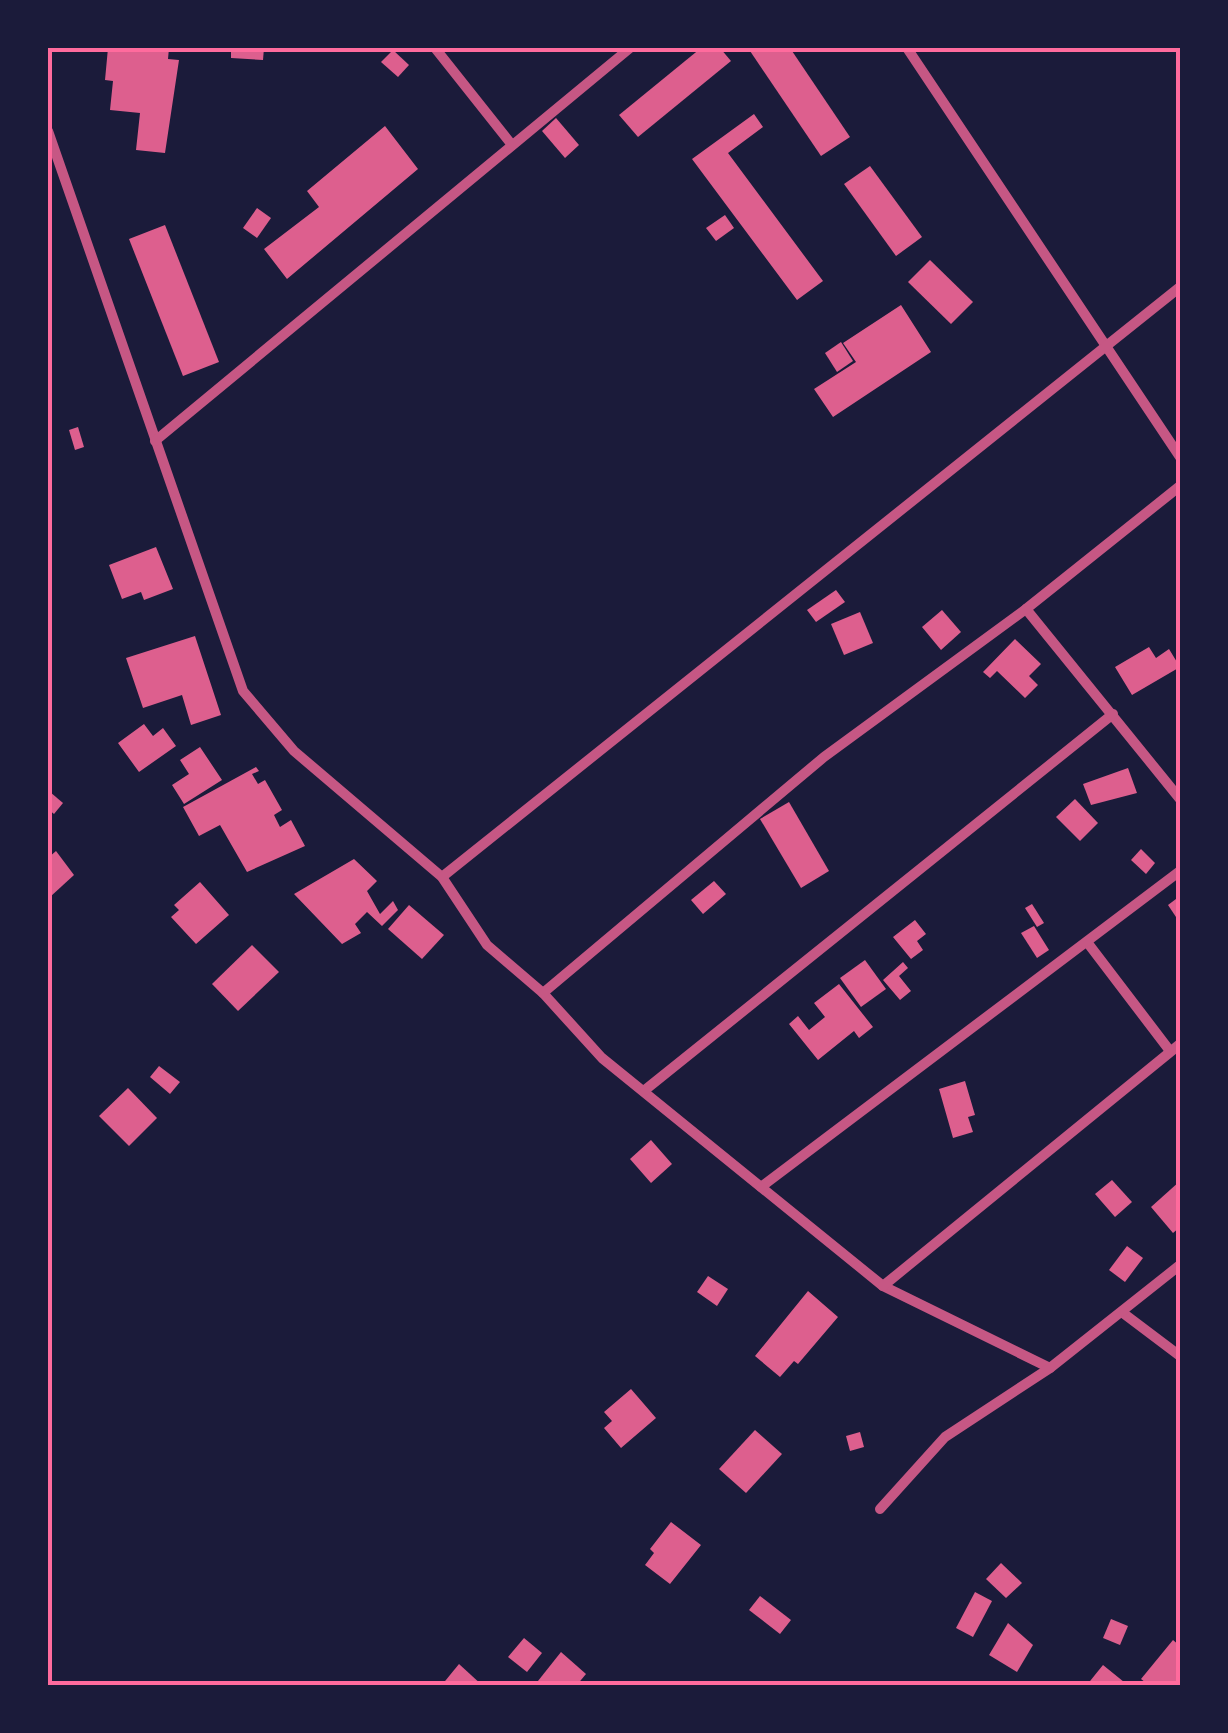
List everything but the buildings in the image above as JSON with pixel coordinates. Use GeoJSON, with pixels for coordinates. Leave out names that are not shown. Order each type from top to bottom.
{"type":"FeatureCollection","features":[{"type":"Feature","properties":{"kind":"street"},"geometry":{"type":"LineString","coordinates":[[434,48],[512,145]]}},
{"type":"Feature","properties":{"kind":"street"},"geometry":{"type":"LineString","coordinates":[[155,441],[630,48]]}},
{"type":"Feature","properties":{"kind":"street"},"geometry":{"type":"LineString","coordinates":[[908,48],[1180,457]]}},
{"type":"Feature","properties":{"kind":"street"},"geometry":{"type":"LineString","coordinates":[[48,131],[242,691],[294,751],[442,877],[487,945],[543,993],[602,1058],[883,1286],[1050,1368]]}},
{"type":"Feature","properties":{"kind":"street"},"geometry":{"type":"LineString","coordinates":[[442,877],[1180,287]]}},
{"type":"Feature","properties":{"kind":"street"},"geometry":{"type":"LineString","coordinates":[[543,993],[824,757],[1026,609],[1180,486]]}},
{"type":"Feature","properties":{"kind":"street"},"geometry":{"type":"LineString","coordinates":[[1026,609],[1180,799]]}},
{"type":"Feature","properties":{"kind":"street"},"geometry":{"type":"LineString","coordinates":[[645,1090],[1113,714]]}},
{"type":"Feature","properties":{"kind":"street"},"geometry":{"type":"LineString","coordinates":[[761,1188],[1180,872]]}},
{"type":"Feature","properties":{"kind":"street"},"geometry":{"type":"LineString","coordinates":[[1087,942],[1170,1052]]}},
{"type":"Feature","properties":{"kind":"street"},"geometry":{"type":"LineString","coordinates":[[883,1286],[1180,1044]]}},
{"type":"Feature","properties":{"kind":"street"},"geometry":{"type":"LineString","coordinates":[[880,1509],[946,1437],[1050,1368],[1180,1265]]}},
{"type":"Feature","properties":{"kind":"street"},"geometry":{"type":"LineString","coordinates":[[1123,1313],[1180,1356]]}}]}
